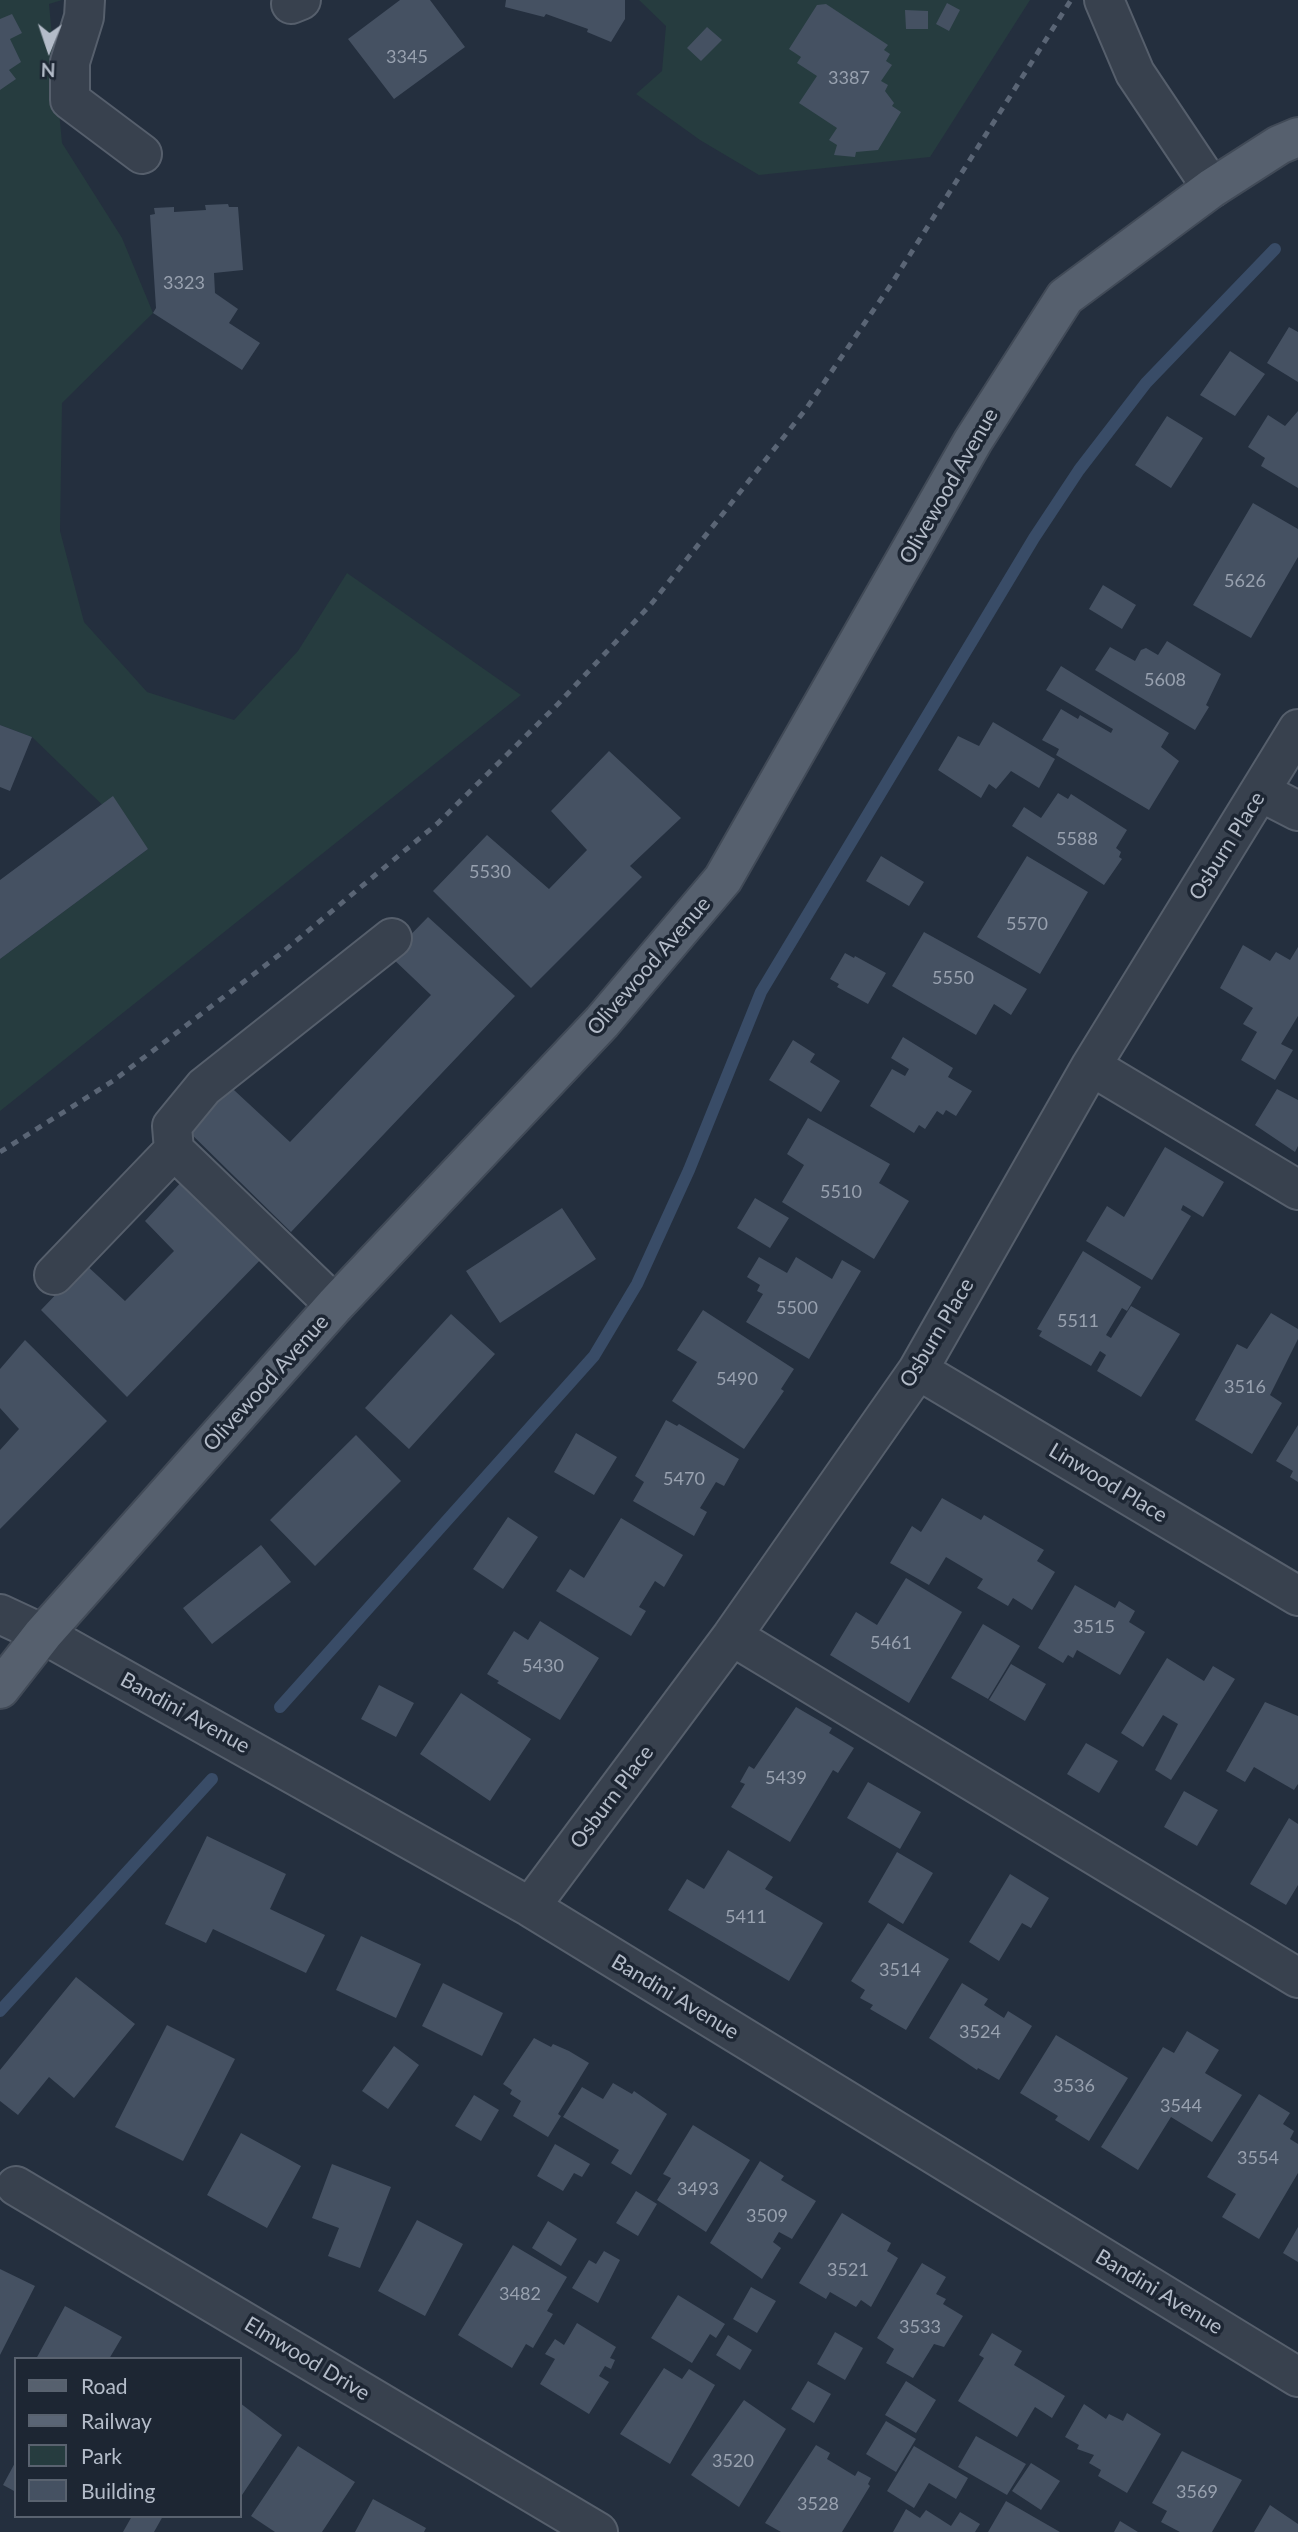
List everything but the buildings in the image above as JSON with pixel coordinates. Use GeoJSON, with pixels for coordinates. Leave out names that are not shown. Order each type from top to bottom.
{"type":"FeatureCollection","features":[{"type":"Feature","properties":{"kind":"main road","name":"Olivewood Avenue"},"geometry":{"type":"LineString","coordinates":[[0,1689],[43,1634],[335,1305],[602,1022],[723,879],[973,441],[1065,297],[1212,188],[1279,145],[1298,137]]}},
{"type":"Feature","properties":{"kind":"street"},"geometry":{"type":"LineString","coordinates":[[85,0],[84,17],[70,62],[71,100],[142,154]]}},
{"type":"Feature","properties":{"kind":"street"},"geometry":{"type":"LineString","coordinates":[[1104,0],[1135,73],[1212,188]]}},
{"type":"Feature","properties":{"kind":"street","name":"Osburn Place"},"geometry":{"type":"LineString","coordinates":[[530,1907],[732,1636],[918,1370],[1091,1066],[1298,729]]}},
{"type":"Feature","properties":{"kind":"street"},"geometry":{"type":"LineString","coordinates":[[1261,792],[1298,811]]}},
{"type":"Feature","properties":{"kind":"street"},"geometry":{"type":"LineString","coordinates":[[335,1305],[174,1150],[173,1126],[204,1087],[392,938]]}},
{"type":"Feature","properties":{"kind":"street"},"geometry":{"type":"LineString","coordinates":[[1091,1066],[1298,1191]]}},
{"type":"Feature","properties":{"kind":"street"},"geometry":{"type":"LineString","coordinates":[[54,1275],[174,1150]]}},
{"type":"Feature","properties":{"kind":"street","name":"Linwood Place"},"geometry":{"type":"LineString","coordinates":[[918,1370],[1298,1596]]}},
{"type":"Feature","properties":{"kind":"street","name":"Bandini Avenue"},"geometry":{"type":"LineString","coordinates":[[0,1614],[43,1634],[530,1907],[1298,2377]]}},
{"type":"Feature","properties":{"kind":"street"},"geometry":{"type":"LineString","coordinates":[[732,1636],[1298,1978]]}},
{"type":"Feature","properties":{"kind":"street","name":"Elmwood Drive"},"geometry":{"type":"LineString","coordinates":[[16,2186],[598,2532]]}},
{"type":"Feature","properties":{"kind":"green space"},"geometry":{"type":"Polygon","coordinates":[[[0,0],[62,0],[49,4],[62,143],[122,238],[153,313],[62,403],[60,531],[84,622],[147,692],[234,720],[298,651],[347,573],[521,695],[0,1111],[0,959],[148,849],[32,737],[0,725],[0,0]]]}},
{"type":"Feature","properties":{"kind":"green space"},"geometry":{"type":"Polygon","coordinates":[[[639,0],[1030,0],[930,157],[759,175],[700,140],[636,94],[662,71],[666,26],[639,0]]]}},
{"type":"Feature","properties":{"kind":"waterway"},"geometry":{"type":"LineString","coordinates":[[280,1707],[594,1356],[637,1284],[689,1170],[761,992],[1034,538],[1079,470],[1146,383],[1275,249]]}},
{"type":"Feature","properties":{"kind":"waterway"},"geometry":{"type":"LineString","coordinates":[[0,2011],[212,1779]]}},
{"type":"Feature","properties":{"kind":"railway"},"geometry":{"type":"LineString","coordinates":[[0,1152],[113,1081],[279,955],[438,823],[558,704],[652,603],[806,409],[892,283],[1071,0]]}}]}
